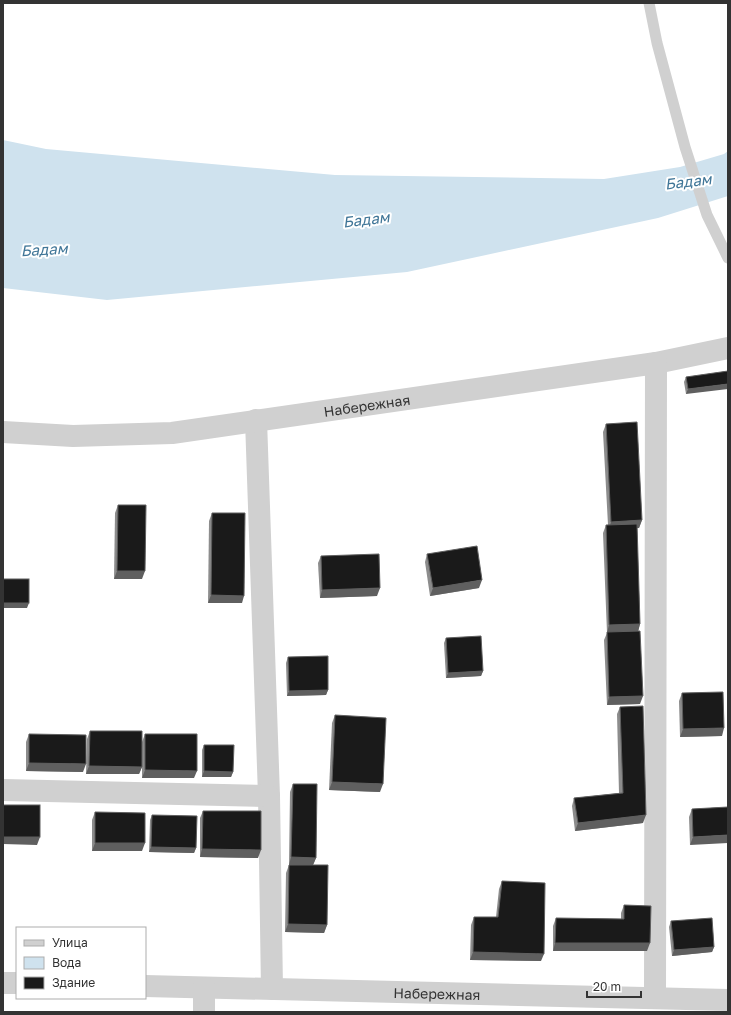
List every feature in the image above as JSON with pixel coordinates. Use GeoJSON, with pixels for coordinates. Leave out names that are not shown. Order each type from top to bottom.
{"type":"FeatureCollection","features":[{"type":"Feature","properties":{"kind":"street","name":"Набережная"},"geometry":{"type":"LineString","coordinates":[[3,432],[73,436],[172,433],[656,363],[728,348]]}},
{"type":"Feature","properties":{"kind":"street"},"geometry":{"type":"LineString","coordinates":[[655,998],[656,363]]}},
{"type":"Feature","properties":{"kind":"street"},"geometry":{"type":"LineString","coordinates":[[256,420],[269,796],[272,989]]}},
{"type":"Feature","properties":{"kind":"street"},"geometry":{"type":"LineString","coordinates":[[3,790],[269,796]]}},
{"type":"Feature","properties":{"kind":"street"},"geometry":{"type":"LineString","coordinates":[[3,983],[16,983]]}},
{"type":"Feature","properties":{"kind":"street","name":"Набережная"},"geometry":{"type":"LineString","coordinates":[[146,986],[728,1000]]}},
{"type":"Feature","properties":{"kind":"street"},"geometry":{"type":"LineString","coordinates":[[204,988],[204,1012]]}},
{"type":"Feature","properties":{"kind":"lane"},"geometry":{"type":"LineString","coordinates":[[649,3],[657,43],[685,147],[707,215],[728,258]]}},
{"type":"Feature","properties":{"kind":"water","name":"Бадам"},"geometry":{"type":"Polygon","coordinates":[[[3,140],[46,149],[335,175],[604,179],[680,167],[724,154],[728,151],[728,196],[658,218],[407,272],[107,300],[3,288],[3,140]]]}},
{"type":"Feature","properties":{"kind":"building"},"geometry":{"type":"Polygon","coordinates":[[[728,371],[728,384],[688,389],[686,377],[728,371]]]}},
{"type":"Feature","properties":{"kind":"building"},"geometry":{"type":"Polygon","coordinates":[[[637,422],[642,520],[611,522],[606,424],[637,422]]]}},
{"type":"Feature","properties":{"kind":"building"},"geometry":{"type":"Polygon","coordinates":[[[118,505],[146,505],[145,571],[117,571],[118,505]]]}},
{"type":"Feature","properties":{"kind":"building"},"geometry":{"type":"Polygon","coordinates":[[[212,513],[245,513],[244,596],[211,595],[212,513]]]}},
{"type":"Feature","properties":{"kind":"building"},"geometry":{"type":"Polygon","coordinates":[[[637,524],[640,624],[609,625],[606,525],[637,524]]]}},
{"type":"Feature","properties":{"kind":"building"},"geometry":{"type":"Polygon","coordinates":[[[477,546],[482,580],[433,588],[427,554],[477,546]]]}},
{"type":"Feature","properties":{"kind":"building"},"geometry":{"type":"Polygon","coordinates":[[[379,554],[380,588],[322,590],[321,556],[379,554]]]}},
{"type":"Feature","properties":{"kind":"building"},"geometry":{"type":"Polygon","coordinates":[[[3,579],[29,579],[29,603],[3,603],[3,579]]]}},
{"type":"Feature","properties":{"kind":"building"},"geometry":{"type":"Polygon","coordinates":[[[640,631],[643,696],[609,697],[607,632],[640,631]]]}},
{"type":"Feature","properties":{"kind":"building"},"geometry":{"type":"Polygon","coordinates":[[[481,636],[483,671],[448,673],[446,638],[481,636]]]}},
{"type":"Feature","properties":{"kind":"building"},"geometry":{"type":"Polygon","coordinates":[[[328,656],[328,690],[289,691],[288,657],[328,656]]]}},
{"type":"Feature","properties":{"kind":"building"},"geometry":{"type":"Polygon","coordinates":[[[723,692],[724,728],[683,729],[682,693],[723,692]]]}},
{"type":"Feature","properties":{"kind":"building"},"geometry":{"type":"Polygon","coordinates":[[[643,706],[646,815],[578,823],[574,798],[623,793],[620,707],[643,706]]]}},
{"type":"Feature","properties":{"kind":"building"},"geometry":{"type":"Polygon","coordinates":[[[335,715],[386,718],[383,784],[332,782],[335,715]]]}},
{"type":"Feature","properties":{"kind":"building"},"geometry":{"type":"Polygon","coordinates":[[[90,731],[142,731],[142,767],[89,766],[90,731]]]}},
{"type":"Feature","properties":{"kind":"building"},"geometry":{"type":"Polygon","coordinates":[[[29,734],[86,735],[86,764],[29,763],[29,734]]]}},
{"type":"Feature","properties":{"kind":"building"},"geometry":{"type":"Polygon","coordinates":[[[145,734],[197,734],[197,771],[145,770],[145,734]]]}},
{"type":"Feature","properties":{"kind":"building"},"geometry":{"type":"Polygon","coordinates":[[[204,745],[234,745],[233,772],[204,771],[204,745]]]}},
{"type":"Feature","properties":{"kind":"building"},"geometry":{"type":"Polygon","coordinates":[[[293,784],[317,784],[316,858],[291,857],[293,784]]]}},
{"type":"Feature","properties":{"kind":"building"},"geometry":{"type":"Polygon","coordinates":[[[3,805],[40,805],[40,837],[3,837],[3,805]]]}},
{"type":"Feature","properties":{"kind":"building"},"geometry":{"type":"Polygon","coordinates":[[[728,807],[728,835],[693,837],[692,809],[728,807]]]}},
{"type":"Feature","properties":{"kind":"building"},"geometry":{"type":"Polygon","coordinates":[[[203,811],[261,811],[261,850],[202,849],[203,811]]]}},
{"type":"Feature","properties":{"kind":"building"},"geometry":{"type":"Polygon","coordinates":[[[95,812],[145,813],[145,843],[95,843],[95,812]]]}},
{"type":"Feature","properties":{"kind":"building"},"geometry":{"type":"Polygon","coordinates":[[[152,815],[197,816],[196,848],[151,847],[152,815]]]}},
{"type":"Feature","properties":{"kind":"building"},"geometry":{"type":"Polygon","coordinates":[[[289,865],[328,865],[327,925],[288,924],[289,865]]]}},
{"type":"Feature","properties":{"kind":"building"},"geometry":{"type":"Polygon","coordinates":[[[502,881],[545,883],[544,954],[473,952],[474,917],[498,917],[502,881]]]}},
{"type":"Feature","properties":{"kind":"building"},"geometry":{"type":"Polygon","coordinates":[[[624,905],[651,906],[650,943],[555,943],[556,918],[624,919],[624,905]]]}},
{"type":"Feature","properties":{"kind":"building"},"geometry":{"type":"Polygon","coordinates":[[[712,918],[714,947],[674,950],[671,921],[712,918]]]}}]}
